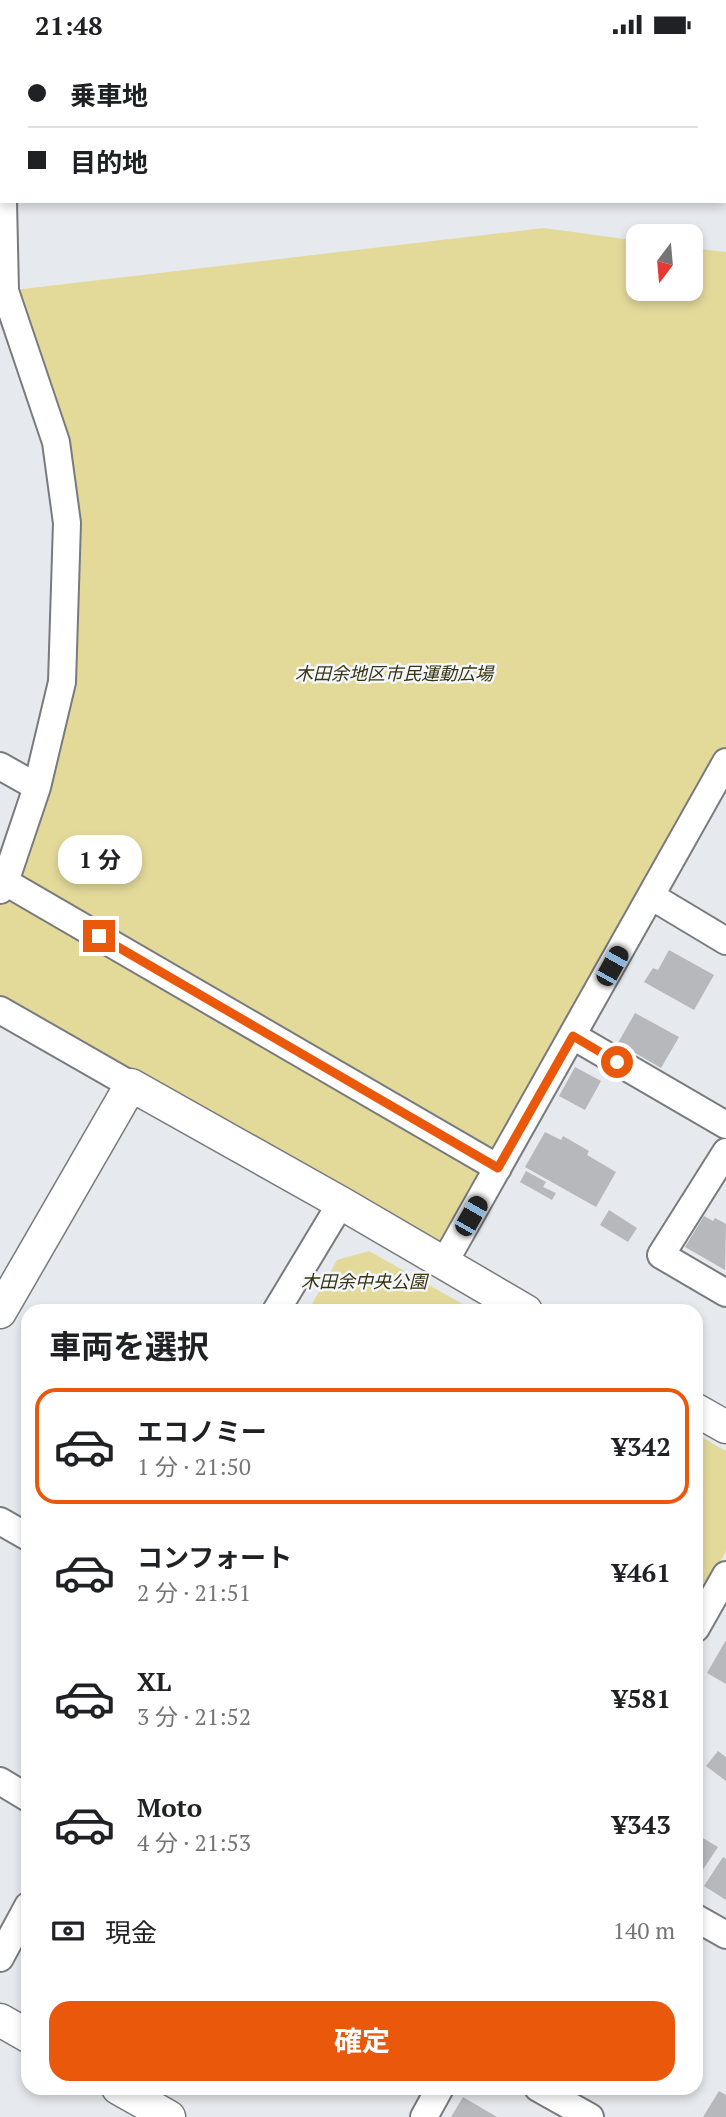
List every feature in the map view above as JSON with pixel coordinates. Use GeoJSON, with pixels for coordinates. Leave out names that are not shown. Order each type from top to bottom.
{"type":"FeatureCollection","features":[{"type":"Feature","properties":{"kind":"street"},"geometry":{"type":"LineString","coordinates":[[3,203],[5,291],[56,442],[67,523],[62,682],[37,787],[2,884],[498,1168]]}},
{"type":"Feature","properties":{"kind":"street"},"geometry":{"type":"LineString","coordinates":[[444,1263],[726,762]]}},
{"type":"Feature","properties":{"kind":"street"},"geometry":{"type":"LineString","coordinates":[[0,766],[37,787]]}},
{"type":"Feature","properties":{"kind":"street"},"geometry":{"type":"LineString","coordinates":[[651,896],[726,941]]}},
{"type":"Feature","properties":{"kind":"street"},"geometry":{"type":"LineString","coordinates":[[0,1010],[514,1304]]}},
{"type":"Feature","properties":{"kind":"street"},"geometry":{"type":"LineString","coordinates":[[573,1036],[726,1125]]}},
{"type":"Feature","properties":{"kind":"street"},"geometry":{"type":"LineString","coordinates":[[0,1312],[131,1085]]}},
{"type":"Feature","properties":{"kind":"street"},"geometry":{"type":"LineString","coordinates":[[726,1152],[661,1255],[726,1293]]}},
{"type":"Feature","properties":{"kind":"street"},"geometry":{"type":"LineString","coordinates":[[280,1304],[341,1203]]}},
{"type":"Feature","properties":{"kind":"street"},"geometry":{"type":"LineString","coordinates":[[703,1414],[726,1427]]}},
{"type":"Feature","properties":{"kind":"street"},"geometry":{"type":"LineString","coordinates":[[0,1521],[21,1533]]}},
{"type":"Feature","properties":{"kind":"street"},"geometry":{"type":"LineString","coordinates":[[703,1616],[724,1582]]}},
{"type":"Feature","properties":{"kind":"street"},"geometry":{"type":"LineString","coordinates":[[0,1781],[21,1794]]}},
{"type":"Feature","properties":{"kind":"street"},"geometry":{"type":"LineString","coordinates":[[0,1958],[21,1919]]}},
{"type":"Feature","properties":{"kind":"street"},"geometry":{"type":"LineString","coordinates":[[703,1922],[726,1935]]}},
{"type":"Feature","properties":{"kind":"street"},"geometry":{"type":"LineString","coordinates":[[0,2020],[21,2032]]}},
{"type":"Feature","properties":{"kind":"street"},"geometry":{"type":"LineString","coordinates":[[130,2095],[169,2117]]}},
{"type":"Feature","properties":{"kind":"street"},"geometry":{"type":"LineString","coordinates":[[551,2095],[590,2117]]}},
{"type":"Feature","properties":{"kind":"green space","name":"木田余地区市民運動広場"},"geometry":{"type":"Polygon","coordinates":[[[544,228],[626,239],[626,301],[704,301],[704,249],[726,252],[726,762],[444,1263],[0,1010],[0,890],[62,682],[67,523],[5,291],[544,228]]]}},
{"type":"Feature","properties":{"kind":"green space","name":"木田余中央公園"},"geometry":{"type":"Polygon","coordinates":[[[369,1251],[463,1304],[312,1304],[337,1260],[369,1251]]]}},
{"type":"Feature","properties":{"kind":"green space"},"geometry":{"type":"Polygon","coordinates":[[[703,1438],[726,1451],[726,1551],[703,1593],[703,1438]]]}},
{"type":"Feature","properties":{"kind":"building"},"geometry":{"type":"Polygon","coordinates":[[[669,950],[714,975],[694,1010],[644,982],[653,968],[658,970],[669,950]]]}},
{"type":"Feature","properties":{"kind":"building"},"geometry":{"type":"Polygon","coordinates":[[[635,1013],[679,1037],[661,1068],[618,1043],[635,1013]]]}},
{"type":"Feature","properties":{"kind":"building"},"geometry":{"type":"Polygon","coordinates":[[[575,1067],[601,1081],[585,1110],[559,1096],[575,1067]]]}},
{"type":"Feature","properties":{"kind":"building"},"geometry":{"type":"Polygon","coordinates":[[[545,1132],[561,1140],[563,1136],[589,1151],[587,1155],[616,1172],[596,1207],[525,1167],[545,1132]]]}},
{"type":"Feature","properties":{"kind":"building"},"geometry":{"type":"Polygon","coordinates":[[[526,1171],[546,1182],[543,1187],[556,1193],[552,1200],[520,1182],[526,1171]]]}},
{"type":"Feature","properties":{"kind":"building"},"geometry":{"type":"Polygon","coordinates":[[[609,1210],[637,1228],[628,1242],[600,1225],[609,1210]]]}},
{"type":"Feature","properties":{"kind":"building"},"geometry":{"type":"Polygon","coordinates":[[[704,1216],[726,1224],[725,1270],[685,1247],[704,1216]]]}},
{"type":"Feature","properties":{"kind":"building"},"geometry":{"type":"Polygon","coordinates":[[[726,1640],[726,1684],[707,1673],[726,1640]]]}},
{"type":"Feature","properties":{"kind":"building"},"geometry":{"type":"Polygon","coordinates":[[[718,1751],[726,1757],[726,1781],[706,1766],[718,1751]]]}},
{"type":"Feature","properties":{"kind":"building"},"geometry":{"type":"Polygon","coordinates":[[[703,1838],[718,1847],[703,1870],[703,1838]]]}},
{"type":"Feature","properties":{"kind":"building"},"geometry":{"type":"Polygon","coordinates":[[[723,1857],[726,1859],[726,1900],[704,1886],[723,1857]]]}},
{"type":"Feature","properties":{"kind":"building"},"geometry":{"type":"Polygon","coordinates":[[[719,2091],[726,2095],[726,2117],[703,2117],[719,2091]]]}},
{"type":"Feature","properties":{"kind":"building"},"geometry":{"type":"Polygon","coordinates":[[[463,2097],[497,2117],[451,2117],[463,2097]]]}},
{"type":"Feature","properties":{"kind":"route"},"geometry":{"type":"LineString","coordinates":[[99,936],[498,1168],[573,1036],[617,1062]]}}]}
